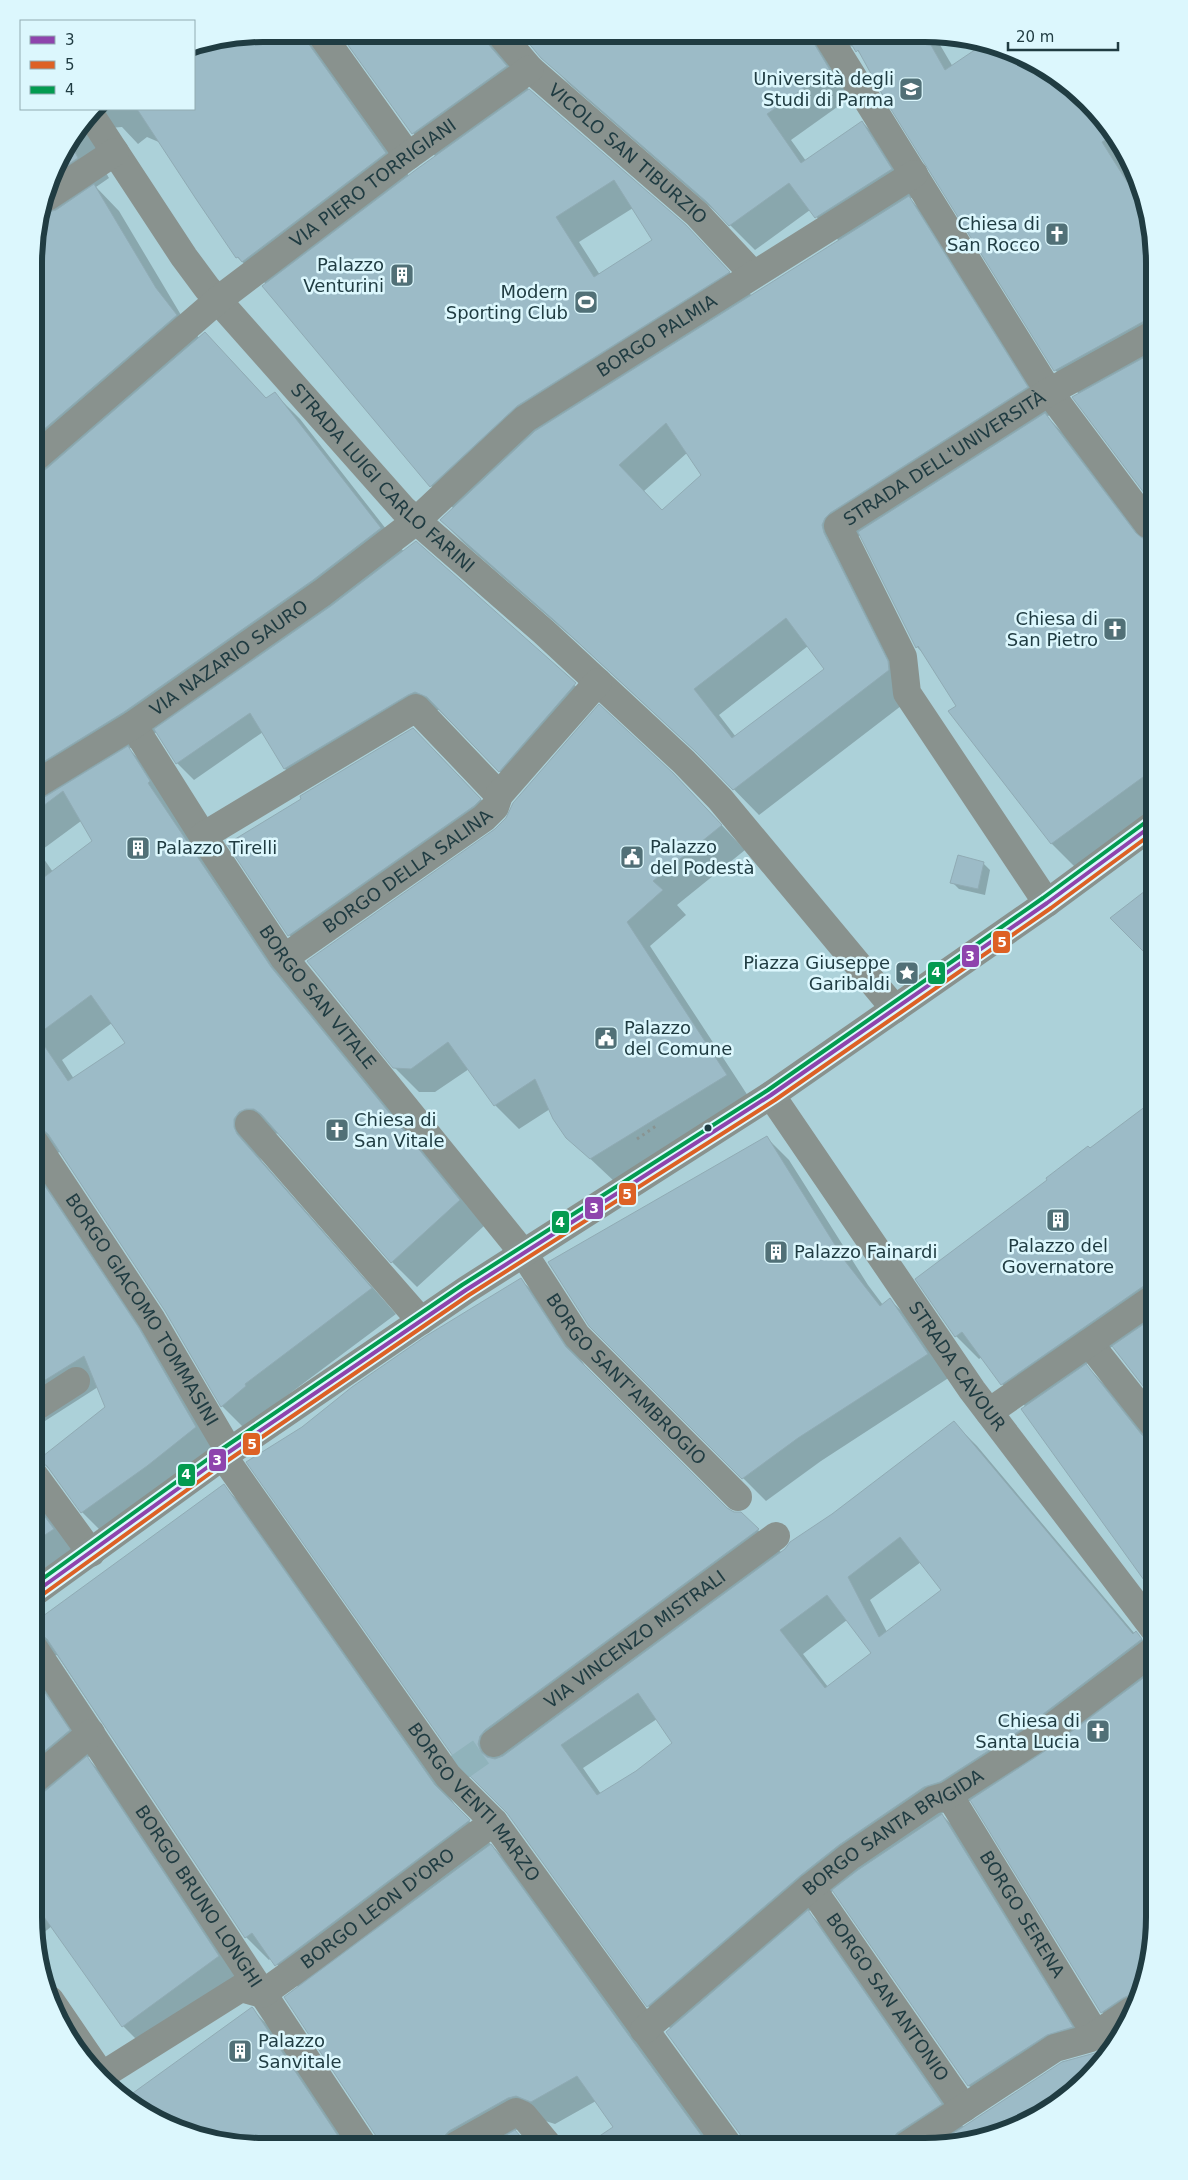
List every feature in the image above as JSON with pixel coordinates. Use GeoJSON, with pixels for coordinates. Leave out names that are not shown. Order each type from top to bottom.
{"type":"FeatureCollection","features":[{"type":"Feature","properties":{"kind":"street"},"geometry":{"type":"LineString","coordinates":[[327,42],[408,156]]}},
{"type":"Feature","properties":{"kind":"street","name":"VICOLO SAN TIBURZIO"},"geometry":{"type":"LineString","coordinates":[[507,42],[530,69],[696,214],[753,274]]}},
{"type":"Feature","properties":{"kind":"street"},"geometry":{"type":"LineString","coordinates":[[831,42],[1049,392],[1146,521]]}},
{"type":"Feature","properties":{"kind":"street","name":"VIA PIERO TORRIGIANI"},"geometry":{"type":"LineString","coordinates":[[42,452],[218,300],[408,156],[530,69]]}},
{"type":"Feature","properties":{"kind":"street","name":"STRADA LUIGI CARLO FARINI"},"geometry":{"type":"LineString","coordinates":[[95,121],[184,257],[218,300],[390,496],[512,604],[678,756],[720,799],[895,1009]]}},
{"type":"Feature","properties":{"kind":"street"},"geometry":{"type":"LineString","coordinates":[[54,192],[115,152]]}},
{"type":"Feature","properties":{"kind":"street","name":"BORGO PALMIA"},"geometry":{"type":"LineString","coordinates":[[416,521],[525,419],[914,174]]}},
{"type":"Feature","properties":{"kind":"street","name":"STRADA DELL'UNIVERSITÀ"},"geometry":{"type":"LineString","coordinates":[[1047,903],[907,692],[903,657],[838,526],[1049,392],[1146,338]]}},
{"type":"Feature","properties":{"kind":"street","name":"VIA NAZARIO SAURO"},"geometry":{"type":"LineString","coordinates":[[42,781],[133,725],[322,593],[416,521]]}},
{"type":"Feature","properties":{"kind":"street","name":"BORGO DELLA SALINA"},"geometry":{"type":"LineString","coordinates":[[284,958],[484,818],[495,807],[499,795],[598,682]]}},
{"type":"Feature","properties":{"kind":"street"},"geometry":{"type":"LineString","coordinates":[[203,836],[416,708],[499,795]]}},
{"type":"Feature","properties":{"kind":"street","name":"BORGO SAN VITALE"},"geometry":{"type":"LineString","coordinates":[[133,725],[164,776],[284,958],[524,1254]]}},
{"type":"Feature","properties":{"kind":"street"},"geometry":{"type":"LineString","coordinates":[[42,1587],[226,1453],[466,1290],[771,1095],[1047,903],[1146,830]]}},
{"type":"Feature","properties":{"kind":"street","name":"STRADA CAVOUR"},"geometry":{"type":"LineString","coordinates":[[771,1095],[989,1412],[1146,1618]]}},
{"type":"Feature","properties":{"kind":"street"},"geometry":{"type":"LineString","coordinates":[[249,1124],[421,1321]]}},
{"type":"Feature","properties":{"kind":"street","name":"BORGO GIACOMO TOMMASINI"},"geometry":{"type":"LineString","coordinates":[[42,1157],[152,1320],[226,1453]]}},
{"type":"Feature","properties":{"kind":"street","name":"BORGO SANT'AMBROGIO"},"geometry":{"type":"LineString","coordinates":[[524,1254],[577,1336],[738,1497]]}},
{"type":"Feature","properties":{"kind":"street"},"geometry":{"type":"LineString","coordinates":[[989,1412],[1146,1304]]}},
{"type":"Feature","properties":{"kind":"street"},"geometry":{"type":"LineString","coordinates":[[1089,1343],[1146,1415]]}},
{"type":"Feature","properties":{"kind":"street"},"geometry":{"type":"LineString","coordinates":[[42,1403],[76,1381]]}},
{"type":"Feature","properties":{"kind":"street","name":"BORGO VENTI MARZO"},"geometry":{"type":"LineString","coordinates":[[226,1453],[453,1772],[494,1822],[723,2138]]}},
{"type":"Feature","properties":{"kind":"street"},"geometry":{"type":"LineString","coordinates":[[42,1486],[90,1553]]}},
{"type":"Feature","properties":{"kind":"street","name":"VIA VINCENZO MISTRALI"},"geometry":{"type":"LineString","coordinates":[[494,1743],[776,1536]]}},
{"type":"Feature","properties":{"kind":"street","name":"BORGO SANTA BRIGIDA"},"geometry":{"type":"LineString","coordinates":[[644,2030],[811,1887],[890,1828],[933,1800],[949,1795],[1039,1737],[1146,1656]]}},
{"type":"Feature","properties":{"kind":"street","name":"BORGO BRUNO LONGHI"},"geometry":{"type":"LineString","coordinates":[[42,1660],[91,1733],[251,1991],[358,2138]]}},
{"type":"Feature","properties":{"kind":"street"},"geometry":{"type":"LineString","coordinates":[[42,1773],[91,1733]]}},
{"type":"Feature","properties":{"kind":"street","name":"BORGO SERENA"},"geometry":{"type":"LineString","coordinates":[[949,1795],[1096,2035]]}},
{"type":"Feature","properties":{"kind":"street","name":"BORGO LEON D'ORO"},"geometry":{"type":"LineString","coordinates":[[107,2073],[251,1991],[362,1922],[445,1857],[494,1822]]}},
{"type":"Feature","properties":{"kind":"street","name":"BORGO SAN ANTONIO"},"geometry":{"type":"LineString","coordinates":[[811,1887],[964,2108]]}},
{"type":"Feature","properties":{"kind":"street"},"geometry":{"type":"LineString","coordinates":[[918,2138],[1055,2048],[1096,2035],[1121,2018]]}},
{"type":"Feature","properties":{"kind":"street"},"geometry":{"type":"LineString","coordinates":[[470,2138],[516,2112],[523,2115],[542,2138]]}},
{"type":"Feature","properties":{"kind":"building"},"geometry":{"type":"Polygon","coordinates":[[[308,42],[386,153],[242,262],[238,257],[236,258],[138,110],[195,110],[195,53],[206,50],[234,44],[308,42]]]}},
{"type":"Feature","properties":{"kind":"building"},"geometry":{"type":"Polygon","coordinates":[[[346,42],[488,42],[507,66],[412,134],[346,42]]]}},
{"type":"Feature","properties":{"kind":"building"},"geometry":{"type":"Polygon","coordinates":[[[528,42],[814,42],[830,70],[767,114],[801,163],[862,121],[892,169],[815,218],[789,183],[729,226],[707,202],[541,58],[528,42]]]}},
{"type":"Feature","properties":{"kind":"building","name":"Chiesa di San Rocco"},"geometry":{"type":"Polygon","coordinates":[[[850,42],[929,42],[945,70],[976,49],[982,50],[1009,59],[1035,72],[1059,88],[1081,107],[1107,139],[1102,142],[1134,194],[1144,234],[1146,320],[1054,371],[887,103],[858,50],[856,52],[850,42]]]}},
{"type":"Feature","properties":{"kind":"building"},"geometry":{"type":"Polygon","coordinates":[[[529,89],[686,225],[730,272],[517,406],[430,487],[262,286],[417,169],[529,89]],[[614,180],[556,217],[594,277],[652,240],[614,180]]]}},
{"type":"Feature","properties":{"kind":"building"},"geometry":{"type":"Polygon","coordinates":[[[74,150],[78,158],[65,167],[74,150]]]}},
{"type":"Feature","properties":{"kind":"building"},"geometry":{"type":"Polygon","coordinates":[[[94,184],[156,288],[177,315],[42,431],[42,263],[44,234],[49,212],[56,210],[94,184]]]}},
{"type":"Feature","properties":{"kind":"building"},"geometry":{"type":"Polygon","coordinates":[[[909,196],[1028,387],[825,518],[822,525],[824,533],[888,661],[889,670],[733,790],[695,751],[555,621],[440,520],[535,431],[909,196]],[[666,423],[619,465],[662,510],[701,475],[666,423]],[[786,618],[694,689],[732,738],[824,669],[786,618]]]}},
{"type":"Feature","properties":{"kind":"building"},"geometry":{"type":"Polygon","coordinates":[[[205,332],[266,398],[275,392],[381,528],[313,580],[124,712],[42,763],[42,471],[205,332]]]}},
{"type":"Feature","properties":{"kind":"building"},"geometry":{"type":"Polygon","coordinates":[[[1146,356],[1146,495],[1072,397],[1146,356]]]}},
{"type":"Feature","properties":{"kind":"building"},"geometry":{"type":"Polygon","coordinates":[[[1045,413],[1136,533],[1142,538],[1146,538],[1146,775],[1051,844],[948,711],[956,706],[918,646],[916,648],[858,532],[1045,413]]]}},
{"type":"Feature","properties":{"kind":"building"},"geometry":{"type":"Polygon","coordinates":[[[416,541],[576,683],[499,772],[427,697],[415,692],[284,769],[250,713],[176,764],[154,729],[331,606],[416,541]]]}},
{"type":"Feature","properties":{"kind":"building"},"geometry":{"type":"Polygon","coordinates":[[[599,704],[673,773],[722,825],[653,881],[663,890],[627,922],[727,1075],[590,1159],[566,1138],[553,1119],[535,1079],[494,1106],[448,1042],[411,1069],[393,1068],[307,961],[495,829],[506,818],[513,803],[599,704]]]}},
{"type":"Feature","properties":{"kind":"building"},"geometry":{"type":"Polygon","coordinates":[[[413,728],[481,799],[474,806],[288,936],[227,844],[301,799],[300,796],[413,728]]]}},
{"type":"Feature","properties":{"kind":"building"},"geometry":{"type":"Polygon","coordinates":[[[128,746],[150,781],[148,783],[271,967],[460,1200],[391,1263],[261,1114],[254,1109],[246,1109],[239,1112],[234,1119],[234,1127],[237,1134],[372,1288],[245,1384],[246,1386],[221,1407],[165,1311],[48,1134],[42,1129],[42,1042],[68,1081],[125,1043],[91,995],[42,1031],[42,879],[92,841],[63,791],[42,807],[42,798],[128,746]]]}},
{"type":"Feature","properties":{"kind":"building"},"geometry":{"type":"Polygon","coordinates":[[[958,855],[984,862],[978,889],[950,883],[958,855]]]}},
{"type":"Feature","properties":{"kind":"building"},"geometry":{"type":"Polygon","coordinates":[[[1146,890],[1146,954],[1110,918],[1146,890]]]}},
{"type":"Feature","properties":{"kind":"building","name":"Palazzo del Governatore"},"geometry":{"type":"Polygon","coordinates":[[[1146,1106],[1146,1285],[1001,1385],[962,1332],[955,1337],[915,1279],[1047,1180],[1046,1178],[1088,1146],[1090,1148],[1146,1106]]]}},
{"type":"Feature","properties":{"kind":"building"},"geometry":{"type":"Polygon","coordinates":[[[767,1136],[845,1261],[880,1306],[890,1298],[928,1354],[798,1438],[742,1479],[589,1326],[548,1262],[767,1136]]]}},
{"type":"Feature","properties":{"kind":"building"},"geometry":{"type":"Polygon","coordinates":[[[42,1182],[139,1328],[196,1427],[147,1466],[81,1513],[47,1466],[42,1463],[42,1457],[105,1407],[84,1356],[42,1382],[42,1182]]]}},
{"type":"Feature","properties":{"kind":"building"},"geometry":{"type":"Polygon","coordinates":[[[521,1278],[566,1347],[727,1508],[734,1512],[741,1512],[759,1529],[485,1730],[480,1736],[478,1744],[481,1752],[487,1757],[495,1759],[503,1756],[785,1549],[790,1542],[832,1514],[954,1421],[1133,1634],[1136,1631],[1142,1639],[1030,1724],[940,1782],[924,1787],[839,1845],[801,1875],[647,2007],[507,1813],[460,1766],[246,1462],[302,1427],[352,1387],[426,1336],[521,1278]],[[900,1537],[848,1577],[879,1637],[941,1590],[900,1537]],[[827,1595],[780,1630],[825,1688],[871,1653],[827,1595]],[[638,1693],[561,1745],[597,1795],[636,1771],[672,1743],[638,1693]]]}},
{"type":"Feature","properties":{"kind":"building"},"geometry":{"type":"Polygon","coordinates":[[[1146,1323],[1146,1390],[1112,1346],[1146,1323]]]}},
{"type":"Feature","properties":{"kind":"building"},"geometry":{"type":"Polygon","coordinates":[[[1086,1364],[1146,1438],[1146,1583],[1021,1409],[1086,1364]]]}},
{"type":"Feature","properties":{"kind":"building"},"geometry":{"type":"Polygon","coordinates":[[[224,1484],[435,1785],[470,1820],[275,1966],[252,1933],[245,1938],[47,1639],[42,1635],[43,1616],[224,1484]]]}},
{"type":"Feature","properties":{"kind":"building"},"geometry":{"type":"Polygon","coordinates":[[[42,1513],[54,1529],[42,1537],[42,1513]]]}},
{"type":"Feature","properties":{"kind":"building"},"geometry":{"type":"Polygon","coordinates":[[[1146,1676],[1146,1917],[1144,1946],[1131,1995],[1123,1998],[1101,2013],[970,1800],[1048,1749],[1146,1676]]]}},
{"type":"Feature","properties":{"kind":"building"},"geometry":{"type":"Polygon","coordinates":[[[42,1688],[70,1730],[42,1753],[42,1688]]]}},
{"type":"Feature","properties":{"kind":"building"},"geometry":{"type":"Polygon","coordinates":[[[87,1756],[219,1956],[122,2027],[42,1914],[42,1793],[87,1756]]]}},
{"type":"Feature","properties":{"kind":"building"},"geometry":{"type":"Polygon","coordinates":[[[942,1814],[1073,2027],[1047,2035],[968,2086],[832,1890],[858,1870],[942,1814]]]}},
{"type":"Feature","properties":{"kind":"building"},"geometry":{"type":"Polygon","coordinates":[[[491,1844],[703,2138],[596,2138],[613,2127],[577,2076],[531,2102],[516,2096],[508,2098],[449,2131],[443,2138],[377,2138],[284,1997],[491,1844]]]}},
{"type":"Feature","properties":{"kind":"building"},"geometry":{"type":"Polygon","coordinates":[[[808,1910],[942,2104],[897,2133],[893,2138],[742,2138],[666,2032],[808,1910]]]}},
{"type":"Feature","properties":{"kind":"building","name":"Palazzo Sanvitale"},"geometry":{"type":"Polygon","coordinates":[[[252,2007],[339,2138],[234,2136],[206,2130],[179,2121],[153,2108],[132,2094],[252,2007]]]}},
{"type":"Feature","properties":{"kind":"building"},"geometry":{"type":"Polygon","coordinates":[[[1101,2049],[1070,2083],[1035,2108],[996,2126],[949,2136],[1062,2062],[1095,2053],[1101,2049]]]}},
{"type":"Feature","properties":{"kind":"building"},"geometry":{"type":"Polygon","coordinates":[[[515,2130],[522,2138],[501,2138],[515,2130]]]}},
{"type":"Feature","properties":{"kind":"tunnel"},"geometry":{"type":"LineString","coordinates":[[458,1768],[494,1743]]}},
{"type":"Feature","properties":{"kind":"transit line","name":"4"},"geometry":{"type":"LineString","coordinates":[[42,1579],[219,1451],[462,1285],[768,1090],[1043,898],[1146,822]]}},
{"type":"Feature","properties":{"kind":"transit line","name":"3"},"geometry":{"type":"LineString","coordinates":[[42,1587],[223,1456],[466,1290],[771,1095],[1047,903],[1146,830]]}},
{"type":"Feature","properties":{"kind":"transit line","name":"5"},"geometry":{"type":"LineString","coordinates":[[42,1595],[227,1461],[469,1295],[775,1100],[1051,908],[1146,838]]}},
{"type":"Feature","properties":{"kind":"place","name":"Università degli Studi di Parma"},"geometry":{"type":"Point","coordinates":[911,89]}},
{"type":"Feature","properties":{"kind":"place","name":"Chiesa di San Rocco"},"geometry":{"type":"Point","coordinates":[1057,234]}},
{"type":"Feature","properties":{"kind":"place","name":"Palazzo Venturini"},"geometry":{"type":"Point","coordinates":[402,275]}},
{"type":"Feature","properties":{"kind":"place","name":"Modern Sporting Club"},"geometry":{"type":"Point","coordinates":[586,302]}},
{"type":"Feature","properties":{"kind":"place","name":"Chiesa di San Pietro"},"geometry":{"type":"Point","coordinates":[1115,629]}},
{"type":"Feature","properties":{"kind":"place","name":"Palazzo Tirelli"},"geometry":{"type":"Point","coordinates":[138,848]}},
{"type":"Feature","properties":{"kind":"place","name":"Palazzo del Podestà"},"geometry":{"type":"Point","coordinates":[632,857]}},
{"type":"Feature","properties":{"kind":"place","name":"Piazza Giuseppe Garibaldi"},"geometry":{"type":"Point","coordinates":[907,973]}},
{"type":"Feature","properties":{"kind":"place","name":"Palazzo del Comune"},"geometry":{"type":"Point","coordinates":[606,1038]}},
{"type":"Feature","properties":{"kind":"place","name":"Chiesa di San Vitale"},"geometry":{"type":"Point","coordinates":[337,1130]}},
{"type":"Feature","properties":{"kind":"place","name":"Palazzo del Governatore"},"geometry":{"type":"Point","coordinates":[1058,1220]}},
{"type":"Feature","properties":{"kind":"place","name":"Palazzo Fainardi"},"geometry":{"type":"Point","coordinates":[776,1252]}},
{"type":"Feature","properties":{"kind":"place","name":"Chiesa di Santa Lucia"},"geometry":{"type":"Point","coordinates":[1098,1731]}},
{"type":"Feature","properties":{"kind":"place","name":"Palazzo Sanvitale"},"geometry":{"type":"Point","coordinates":[240,2051]}}]}
